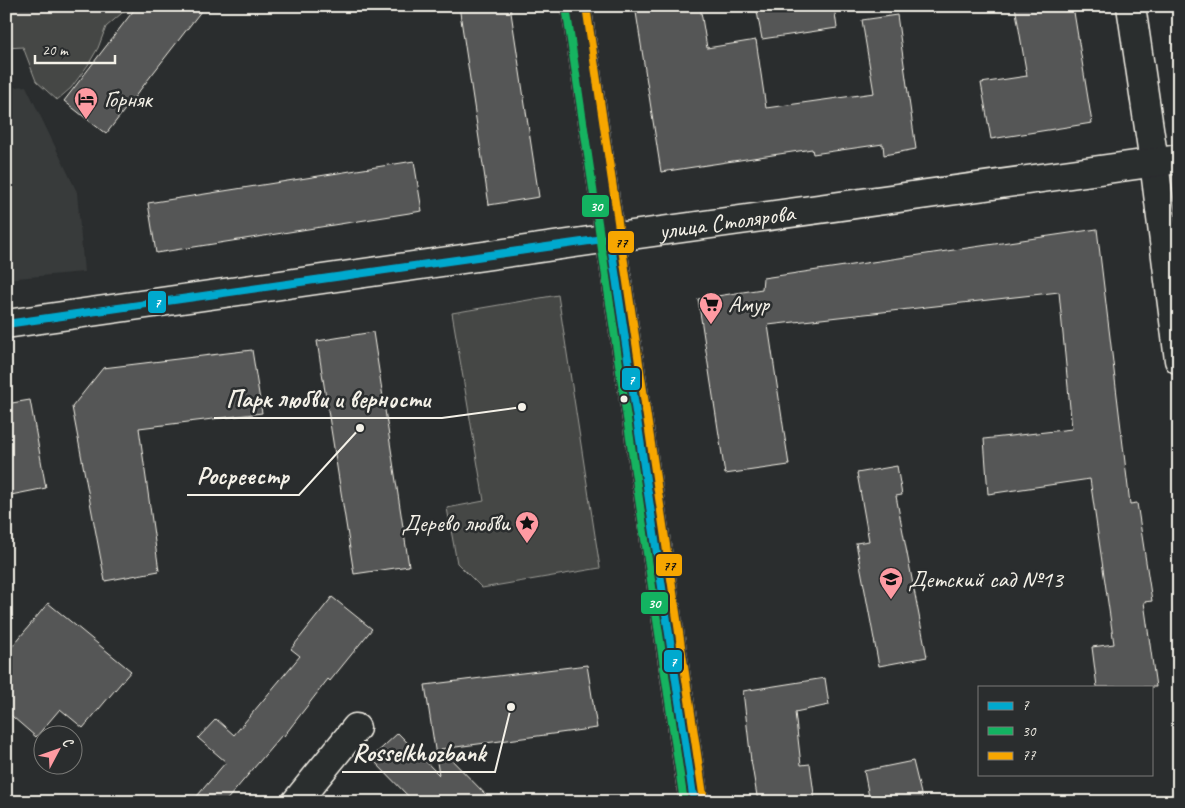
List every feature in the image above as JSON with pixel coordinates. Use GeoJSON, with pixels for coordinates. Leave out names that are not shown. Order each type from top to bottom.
{"type":"FeatureCollection","features":[{"type":"Feature","properties":{"kind":"street"},"geometry":{"type":"LineString","coordinates":[[576,6],[694,802]]}},
{"type":"Feature","properties":{"kind":"street"},"geometry":{"type":"LineString","coordinates":[[1131,6],[1166,160],[1179,360]]}},
{"type":"Feature","properties":{"kind":"street","name":"улица Столярова"},"geometry":{"type":"LineString","coordinates":[[6,324],[1166,160]]}},
{"type":"Feature","properties":{"kind":"street"},"geometry":{"type":"LineString","coordinates":[[296,802],[356,728]]}},
{"type":"Feature","properties":{"kind":"shaded area"},"geometry":{"type":"Polygon","coordinates":[[[6,6],[130,6],[106,27],[98,48],[88,65],[71,88],[57,100],[36,81],[23,47],[6,48],[6,6]]]}},
{"type":"Feature","properties":{"kind":"shaded area"},"geometry":{"type":"Polygon","coordinates":[[[26,86],[77,192],[84,272],[6,279],[6,88],[26,86]]]}},
{"type":"Feature","properties":{"kind":"shaded area"},"geometry":{"type":"Polygon","coordinates":[[[558,295],[600,568],[482,588],[457,563],[447,508],[484,501],[452,313],[558,295]]]}},
{"type":"Feature","properties":{"kind":"building"},"geometry":{"type":"Polygon","coordinates":[[[137,6],[205,6],[106,134],[64,101],[137,6]]]}},
{"type":"Feature","properties":{"kind":"building"},"geometry":{"type":"Polygon","coordinates":[[[459,6],[510,6],[539,197],[489,205],[459,6]]]}},
{"type":"Feature","properties":{"kind":"building"},"geometry":{"type":"Polygon","coordinates":[[[635,6],[700,6],[707,48],[756,40],[766,108],[874,93],[862,20],[897,15],[916,149],[884,155],[883,144],[813,154],[812,149],[661,172],[635,6]]]}},
{"type":"Feature","properties":{"kind":"building"},"geometry":{"type":"Polygon","coordinates":[[[756,6],[834,6],[837,28],[762,39],[756,6]]]}},
{"type":"Feature","properties":{"kind":"building"},"geometry":{"type":"Polygon","coordinates":[[[1015,6],[1073,6],[1092,123],[991,139],[981,83],[1027,76],[1015,6]]]}},
{"type":"Feature","properties":{"kind":"building"},"geometry":{"type":"Polygon","coordinates":[[[414,161],[422,211],[156,253],[148,203],[414,161]]]}},
{"type":"Feature","properties":{"kind":"building"},"geometry":{"type":"Polygon","coordinates":[[[1097,229],[1130,504],[1137,503],[1152,601],[1144,602],[1156,687],[1097,686],[1092,647],[1114,644],[1090,479],[988,494],[984,439],[1072,429],[1059,292],[768,325],[789,465],[725,474],[698,299],[762,289],[763,278],[1097,229]]]}},
{"type":"Feature","properties":{"kind":"building"},"geometry":{"type":"Polygon","coordinates":[[[373,332],[409,566],[354,574],[317,341],[373,332]]]}},
{"type":"Feature","properties":{"kind":"building"},"geometry":{"type":"Polygon","coordinates":[[[252,350],[262,413],[139,428],[159,571],[105,581],[72,407],[103,368],[252,350]]]}},
{"type":"Feature","properties":{"kind":"building"},"geometry":{"type":"Polygon","coordinates":[[[30,400],[46,488],[6,496],[6,404],[30,400]]]}},
{"type":"Feature","properties":{"kind":"building","name":"Детский сад №13"},"geometry":{"type":"Polygon","coordinates":[[[897,466],[902,495],[896,496],[927,657],[879,666],[856,543],[869,541],[857,473],[897,466]]]}},
{"type":"Feature","properties":{"kind":"building"},"geometry":{"type":"Polygon","coordinates":[[[332,597],[372,629],[330,681],[328,679],[284,736],[282,735],[225,802],[192,802],[226,762],[198,738],[216,719],[234,735],[300,656],[291,649],[332,597]]]}},
{"type":"Feature","properties":{"kind":"building"},"geometry":{"type":"Polygon","coordinates":[[[48,603],[131,671],[83,728],[60,709],[45,726],[32,726],[32,734],[6,711],[6,654],[48,603]]]}},
{"type":"Feature","properties":{"kind":"building"},"geometry":{"type":"Polygon","coordinates":[[[587,665],[597,728],[441,749],[493,802],[414,802],[371,758],[398,733],[439,775],[425,685],[587,665]]]}},
{"type":"Feature","properties":{"kind":"building"},"geometry":{"type":"Polygon","coordinates":[[[825,678],[829,705],[795,712],[801,765],[810,764],[815,802],[758,802],[743,691],[825,678]]]}},
{"type":"Feature","properties":{"kind":"building"},"geometry":{"type":"Polygon","coordinates":[[[913,761],[923,802],[870,802],[864,771],[913,761]]]}},
{"type":"Feature","properties":{"kind":"transit line","name":"77"},"geometry":{"type":"LineString","coordinates":[[586,6],[704,801]]}},
{"type":"Feature","properties":{"kind":"transit line","name":"30"},"geometry":{"type":"LineString","coordinates":[[566,7],[684,802]]}},
{"type":"Feature","properties":{"kind":"transit line","name":"7"},"geometry":{"type":"LineString","coordinates":[[610,238],[694,802]]}},
{"type":"Feature","properties":{"kind":"transit line","name":"7"},"geometry":{"type":"LineString","coordinates":[[6,324],[610,238]]}},
{"type":"Feature","properties":{"kind":"place","name":"Горняк"},"geometry":{"type":"Point","coordinates":[86,120]}},
{"type":"Feature","properties":{"kind":"place","name":"Амур"},"geometry":{"type":"Point","coordinates":[711,325]}},
{"type":"Feature","properties":{"kind":"place","name":"Парк любви и верности"},"geometry":{"type":"Point","coordinates":[522,407]}},
{"type":"Feature","properties":{"kind":"place","name":"Росреестр"},"geometry":{"type":"Point","coordinates":[360,428]}},
{"type":"Feature","properties":{"kind":"place","name":"Дерево любви"},"geometry":{"type":"Point","coordinates":[527,544]}},
{"type":"Feature","properties":{"kind":"place","name":"Детский сад №13"},"geometry":{"type":"Point","coordinates":[891,600]}},
{"type":"Feature","properties":{"kind":"place","name":"Rosselkhozbank"},"geometry":{"type":"Point","coordinates":[511,707]}}]}
